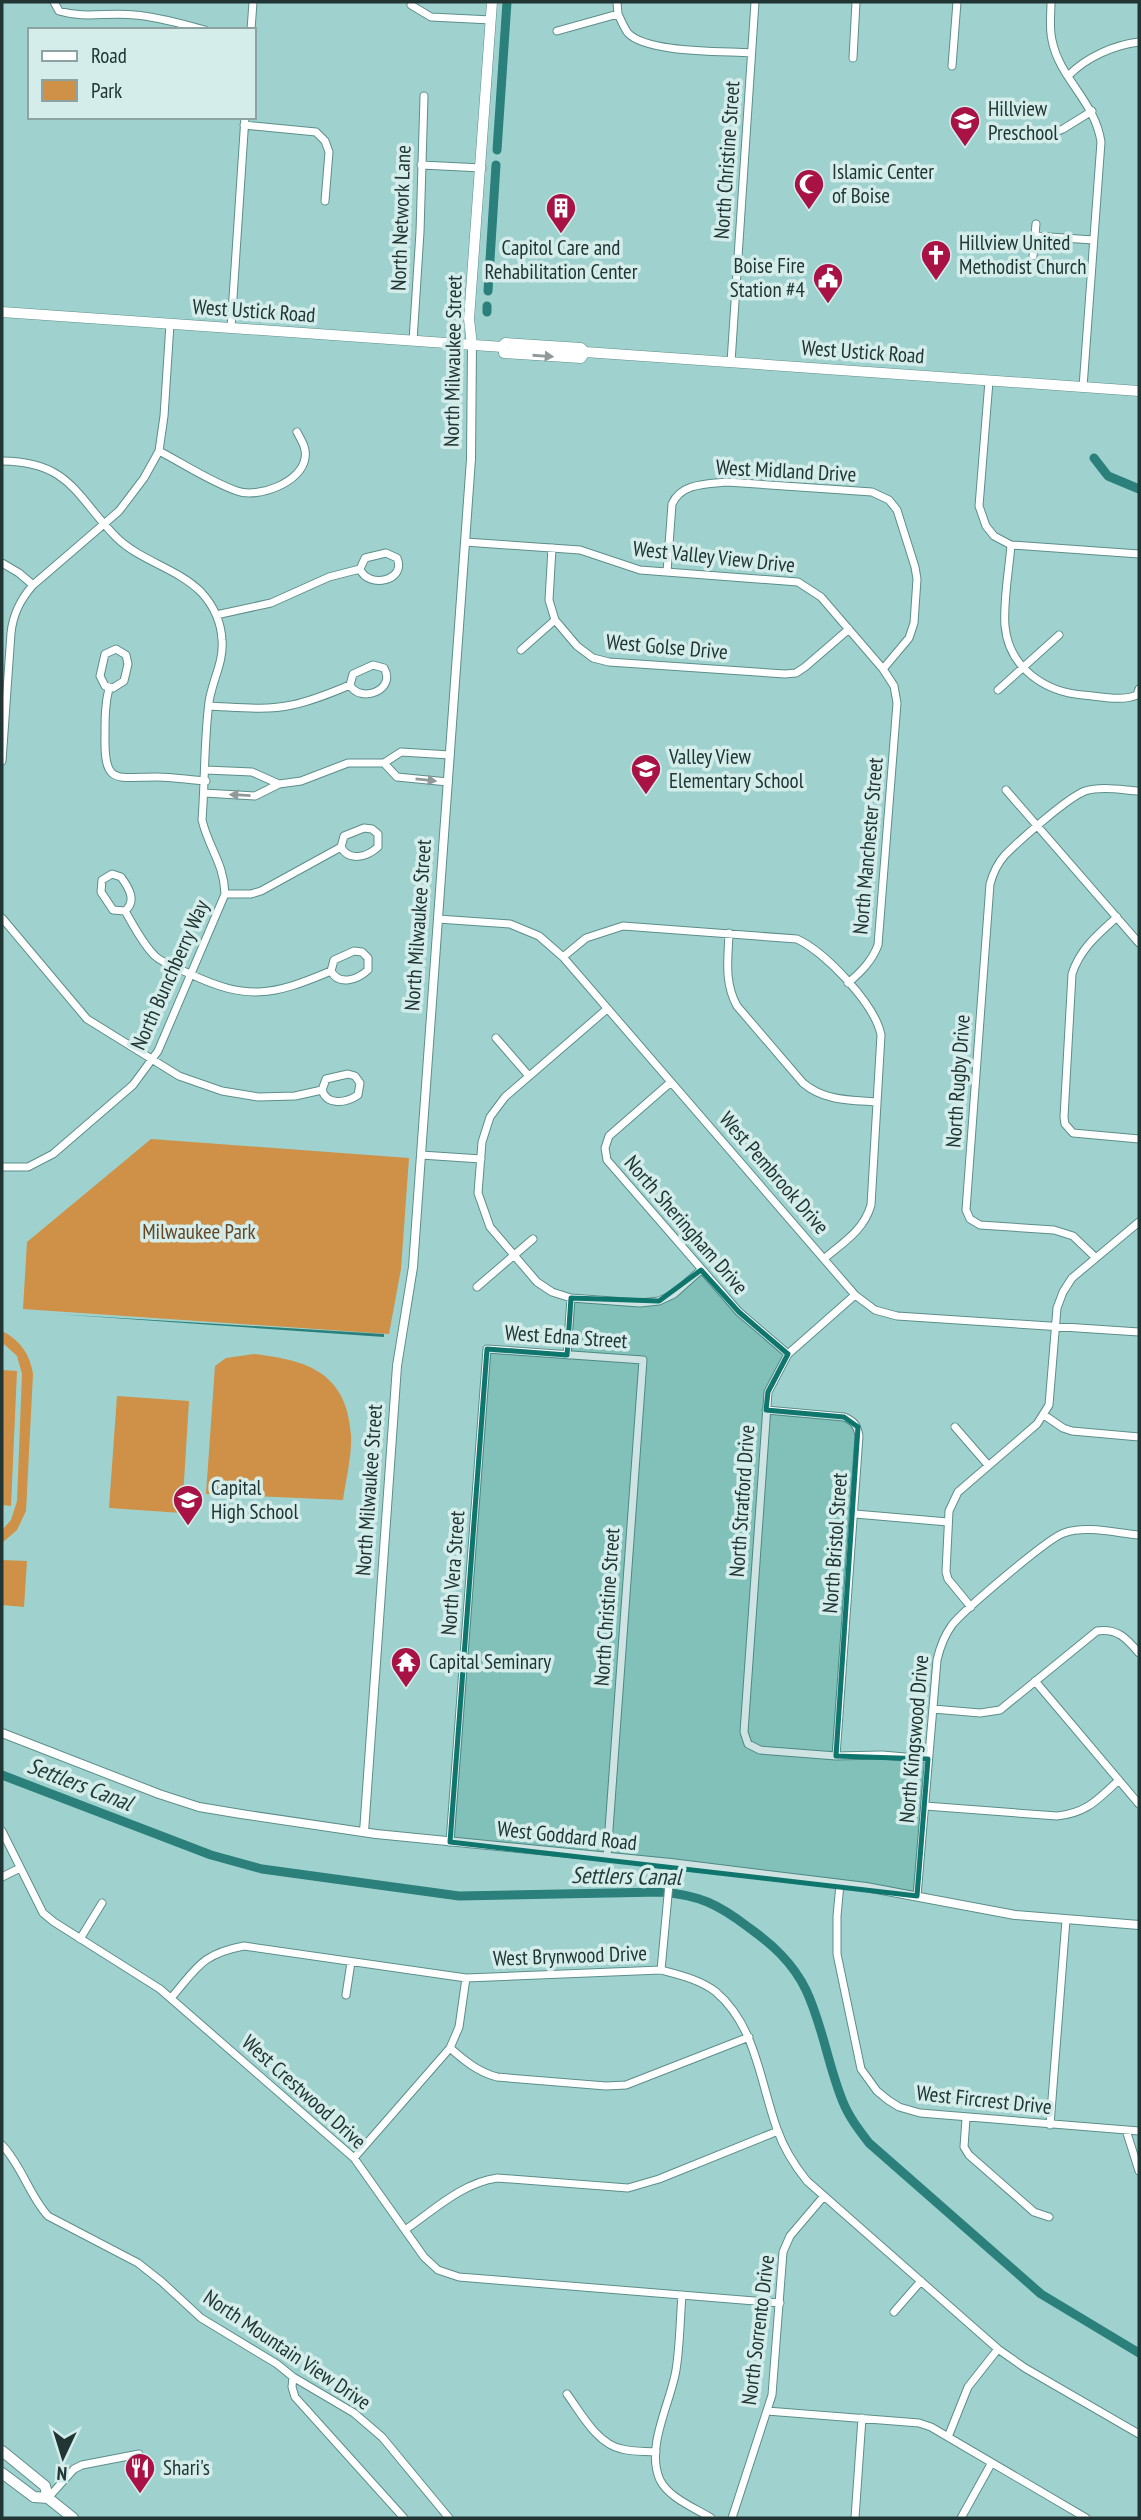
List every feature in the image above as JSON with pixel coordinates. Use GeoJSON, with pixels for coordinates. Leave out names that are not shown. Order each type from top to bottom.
{"type":"FeatureCollection","features":[{"type":"Feature","properties":{"kind":"main road","name":"North Milwaukee Street"},"geometry":{"type":"LineString","coordinates":[[472,345],[469,319],[492,2]]}},
{"type":"Feature","properties":{"kind":"main road","name":"West Ustick Road"},"geometry":{"type":"LineString","coordinates":[[2,312],[503,347],[505,343],[582,348],[585,352],[1139,391]]}},
{"type":"Feature","properties":{"kind":"main road"},"geometry":{"type":"LineString","coordinates":[[2,2451],[45,2486],[48,2498]]}},
{"type":"Feature","properties":{"kind":"main road"},"geometry":{"type":"LineString","coordinates":[[2,2473],[34,2497],[48,2498],[73,2518]]}},
{"type":"Feature","properties":{"kind":"street"},"geometry":{"type":"LineString","coordinates":[[54,2],[59,11],[77,16],[136,15],[196,28]]}},
{"type":"Feature","properties":{"kind":"street"},"geometry":{"type":"LineString","coordinates":[[251,28],[253,2]]}},
{"type":"Feature","properties":{"kind":"street"},"geometry":{"type":"LineString","coordinates":[[617,2],[618,14],[628,33],[642,43],[659,47],[751,53]]}},
{"type":"Feature","properties":{"kind":"street","name":"North Christine Street"},"geometry":{"type":"LineString","coordinates":[[730,362],[755,2]]}},
{"type":"Feature","properties":{"kind":"street"},"geometry":{"type":"LineString","coordinates":[[853,58],[856,2]]}},
{"type":"Feature","properties":{"kind":"street"},"geometry":{"type":"LineString","coordinates":[[952,66],[957,2]]}},
{"type":"Feature","properties":{"kind":"street"},"geometry":{"type":"LineString","coordinates":[[1051,2],[1052,42],[1059,60],[1099,124],[1101,142],[1083,387]]}},
{"type":"Feature","properties":{"kind":"street"},"geometry":{"type":"LineString","coordinates":[[411,5],[431,17],[491,20]]}},
{"type":"Feature","properties":{"kind":"street"},"geometry":{"type":"LineString","coordinates":[[557,31],[618,14]]}},
{"type":"Feature","properties":{"kind":"street"},"geometry":{"type":"LineString","coordinates":[[1069,75],[1077,67],[1104,52],[1139,42]]}},
{"type":"Feature","properties":{"kind":"street","name":"North Network Lane"},"geometry":{"type":"LineString","coordinates":[[413,341],[420,232],[424,96]]}},
{"type":"Feature","properties":{"kind":"street"},"geometry":{"type":"LineString","coordinates":[[1044,136],[1063,129],[1092,111]]}},
{"type":"Feature","properties":{"kind":"street"},"geometry":{"type":"LineString","coordinates":[[231,328],[245,121],[316,132],[325,141],[329,152],[326,201]]}},
{"type":"Feature","properties":{"kind":"street"},"geometry":{"type":"LineString","coordinates":[[421,165],[482,168]]}},
{"type":"Feature","properties":{"kind":"street"},"geometry":{"type":"LineString","coordinates":[[1033,256],[1036,225]]}},
{"type":"Feature","properties":{"kind":"street"},"geometry":{"type":"LineString","coordinates":[[1035,236],[1093,240]]}},
{"type":"Feature","properties":{"kind":"street"},"geometry":{"type":"LineString","coordinates":[[2,761],[5,663],[15,614],[23,597],[33,585],[133,496],[159,451],[170,324]]}},
{"type":"Feature","properties":{"kind":"street","name":"North Milwaukee Street"},"geometry":{"type":"LineString","coordinates":[[364,1832],[397,1366],[413,1267],[466,542],[472,431],[472,345]]}},
{"type":"Feature","properties":{"kind":"street"},"geometry":{"type":"LineString","coordinates":[[989,380],[979,506],[986,526],[994,536],[1011,545],[1139,554]]}},
{"type":"Feature","properties":{"kind":"street"},"geometry":{"type":"LineString","coordinates":[[159,451],[238,492],[257,493],[289,479],[303,466],[305,447],[297,432]]}},
{"type":"Feature","properties":{"kind":"street","name":"North Bunchberry Way"},"geometry":{"type":"LineString","coordinates":[[2,461],[33,463],[62,476],[78,490],[104,524],[134,551],[193,585],[216,615],[222,656],[209,706],[202,820],[205,834],[222,867],[225,894],[153,1060],[133,1085],[53,1154],[28,1167],[2,1167]]}},
{"type":"Feature","properties":{"kind":"street","name":"West Midland Drive"},"geometry":{"type":"LineString","coordinates":[[667,572],[672,504],[683,490],[727,482],[872,492],[889,500],[897,510],[917,579],[914,623],[909,638],[883,669]]}},
{"type":"Feature","properties":{"kind":"street","name":"West Valley View Drive"},"geometry":{"type":"LineString","coordinates":[[466,542],[596,554],[640,570],[798,582],[821,597],[883,669]]}},
{"type":"Feature","properties":{"kind":"street"},"geometry":{"type":"LineString","coordinates":[[1011,545],[1005,626],[1010,646],[1023,667],[1047,688],[1069,694],[1126,698],[1138,692]]}},
{"type":"Feature","properties":{"kind":"street"},"geometry":{"type":"LineString","coordinates":[[521,650],[555,620],[549,600],[552,548]]}},
{"type":"Feature","properties":{"kind":"street"},"geometry":{"type":"LineString","coordinates":[[386,553],[394,555],[400,566],[394,577],[372,581],[364,577],[360,569],[365,558],[386,553]]}},
{"type":"Feature","properties":{"kind":"street"},"geometry":{"type":"LineString","coordinates":[[2,563],[33,585]]}},
{"type":"Feature","properties":{"kind":"street"},"geometry":{"type":"LineString","coordinates":[[216,615],[271,603],[328,577],[360,569]]}},
{"type":"Feature","properties":{"kind":"street","name":"West Golse Drive"},"geometry":{"type":"LineString","coordinates":[[555,620],[578,646],[593,658],[610,662],[785,674],[796,673],[805,667],[849,629]]}},
{"type":"Feature","properties":{"kind":"street"},"geometry":{"type":"LineString","coordinates":[[998,690],[1059,635]]}},
{"type":"Feature","properties":{"kind":"street"},"geometry":{"type":"LineString","coordinates":[[120,650],[128,659],[124,681],[118,687],[109,688],[100,680],[103,658],[108,651],[120,650]]}},
{"type":"Feature","properties":{"kind":"street"},"geometry":{"type":"LineString","coordinates":[[373,665],[381,666],[388,676],[384,687],[363,695],[354,692],[350,685],[353,674],[373,665]]}},
{"type":"Feature","properties":{"kind":"street","name":"North Manchester Street"},"geometry":{"type":"LineString","coordinates":[[848,983],[874,956],[879,935],[897,703],[894,686],[883,669]]}},
{"type":"Feature","properties":{"kind":"street"},"geometry":{"type":"LineString","coordinates":[[209,706],[284,706],[311,700],[350,685]]}},
{"type":"Feature","properties":{"kind":"street"},"geometry":{"type":"LineString","coordinates":[[109,688],[105,711],[104,760],[116,777],[126,780],[160,777],[205,781]]}},
{"type":"Feature","properties":{"kind":"street"},"geometry":{"type":"LineString","coordinates":[[204,793],[255,796],[279,784],[301,781],[348,763],[384,763],[401,752],[450,755]]}},
{"type":"Feature","properties":{"kind":"street"},"geometry":{"type":"LineString","coordinates":[[384,763],[397,777],[448,782]]}},
{"type":"Feature","properties":{"kind":"street"},"geometry":{"type":"LineString","coordinates":[[206,770],[252,772],[279,784]]}},
{"type":"Feature","properties":{"kind":"street","name":"North Rugby Drive"},"geometry":{"type":"LineString","coordinates":[[1095,1258],[1073,1236],[1054,1230],[980,1225],[970,1219],[966,1210],[990,884],[993,872],[1005,856],[1069,800],[1086,791],[1103,788],[1139,791]]}},
{"type":"Feature","properties":{"kind":"street"},"geometry":{"type":"LineString","coordinates":[[1006,790],[1139,943]]}},
{"type":"Feature","properties":{"kind":"street"},"geometry":{"type":"LineString","coordinates":[[225,894],[251,894],[261,891],[341,847],[344,836],[364,828],[376,831],[379,838],[375,850],[354,857],[345,855],[341,847]]}},
{"type":"Feature","properties":{"kind":"street"},"geometry":{"type":"LineString","coordinates":[[108,875],[121,877],[132,897],[131,905],[125,911],[113,910],[101,892],[100,884],[108,875]]}},
{"type":"Feature","properties":{"kind":"street"},"geometry":{"type":"LineString","coordinates":[[125,911],[156,957],[191,975],[228,989],[258,993],[289,988],[331,971]]}},
{"type":"Feature","properties":{"kind":"street"},"geometry":{"type":"LineString","coordinates":[[2,918],[87,1019],[153,1060],[201,1085],[235,1094],[281,1097],[321,1090]]}},
{"type":"Feature","properties":{"kind":"street"},"geometry":{"type":"LineString","coordinates":[[1117,918],[1085,947],[1072,974],[1064,1118],[1068,1129],[1073,1133],[1139,1139]]}},
{"type":"Feature","properties":{"kind":"street","name":"West Pembrook Drive"},"geometry":{"type":"LineString","coordinates":[[438,919],[510,924],[539,936],[563,957],[855,1295],[874,1310],[885,1314],[1139,1332]]}},
{"type":"Feature","properties":{"kind":"street"},"geometry":{"type":"LineString","coordinates":[[563,957],[586,938],[603,930],[622,926],[797,939],[810,944],[848,983],[879,1025],[881,1045],[871,1205],[860,1229],[825,1258]]}},
{"type":"Feature","properties":{"kind":"street"},"geometry":{"type":"LineString","coordinates":[[729,933],[727,978],[730,993],[737,1006],[803,1083],[816,1092],[834,1098],[877,1102]]}},
{"type":"Feature","properties":{"kind":"street"},"geometry":{"type":"LineString","coordinates":[[354,951],[365,954],[369,962],[365,974],[344,981],[336,978],[331,971],[334,960],[354,951]]}},
{"type":"Feature","properties":{"kind":"street"},"geometry":{"type":"LineString","coordinates":[[607,1009],[505,1097],[490,1117],[482,1142],[478,1193],[490,1227],[537,1282],[552,1292],[571,1298],[640,1303],[659,1301],[674,1294],[701,1270]]}},
{"type":"Feature","properties":{"kind":"street"},"geometry":{"type":"LineString","coordinates":[[496,1038],[529,1076]]}},
{"type":"Feature","properties":{"kind":"street"},"geometry":{"type":"LineString","coordinates":[[348,1074],[358,1079],[361,1087],[355,1098],[333,1102],[325,1098],[321,1090],[326,1079],[348,1074]]}},
{"type":"Feature","properties":{"kind":"street","name":"North Sheringham Drive"},"geometry":{"type":"LineString","coordinates":[[671,1082],[609,1136],[605,1148],[607,1160],[738,1312],[788,1354]]}},
{"type":"Feature","properties":{"kind":"street"},"geometry":{"type":"LineString","coordinates":[[421,1155],[481,1159]]}},
{"type":"Feature","properties":{"kind":"street"},"geometry":{"type":"LineString","coordinates":[[971,1607],[948,1579],[946,1572],[949,1511],[958,1492],[1044,1415],[1051,1395],[1057,1308],[1063,1292],[1072,1278],[1139,1222]]}},
{"type":"Feature","properties":{"kind":"street"},"geometry":{"type":"LineString","coordinates":[[477,1287],[533,1239]]}},
{"type":"Feature","properties":{"kind":"street","name":"North Stratford Drive"},"geometry":{"type":"LineString","coordinates":[[836,1756],[760,1750],[748,1744],[744,1732],[768,1392],[788,1354],[855,1295]]}},
{"type":"Feature","properties":{"kind":"street"},"geometry":{"type":"LineString","coordinates":[[567,1355],[571,1298]]}},
{"type":"Feature","properties":{"kind":"street","name":"West Edna Street"},"geometry":{"type":"LineString","coordinates":[[487,1349],[643,1360]]}},
{"type":"Feature","properties":{"kind":"street","name":"North Vera Street"},"geometry":{"type":"LineString","coordinates":[[450,1842],[487,1349]]}},
{"type":"Feature","properties":{"kind":"street","name":"North Christine Street"},"geometry":{"type":"LineString","coordinates":[[607,1857],[643,1360]]}},
{"type":"Feature","properties":{"kind":"street","name":"North Bristol Street"},"geometry":{"type":"LineString","coordinates":[[766,1410],[844,1416],[858,1427],[855,1514],[836,1756]]}},
{"type":"Feature","properties":{"kind":"street"},"geometry":{"type":"LineString","coordinates":[[1044,1415],[1072,1431],[1139,1437]]}},
{"type":"Feature","properties":{"kind":"street"},"geometry":{"type":"LineString","coordinates":[[955,1427],[989,1465]]}},
{"type":"Feature","properties":{"kind":"street"},"geometry":{"type":"LineString","coordinates":[[855,1514],[948,1522]]}},
{"type":"Feature","properties":{"kind":"street","name":"North Kingswood Drive"},"geometry":{"type":"LineString","coordinates":[[917,1896],[940,1646],[954,1623],[1047,1543],[1062,1534],[1080,1530],[1139,1535]]}},
{"type":"Feature","properties":{"kind":"street"},"geometry":{"type":"LineString","coordinates":[[933,1709],[980,1713],[1000,1710],[1097,1631],[1113,1630],[1120,1633],[1139,1653]]}},
{"type":"Feature","properties":{"kind":"street"},"geometry":{"type":"LineString","coordinates":[[1035,1681],[1139,1804]]}},
{"type":"Feature","properties":{"kind":"street","name":"West Goddard Road"},"geometry":{"type":"LineString","coordinates":[[2,1733],[199,1807],[364,1832],[671,1863],[840,1884],[1015,1915],[1139,1925]]}},
{"type":"Feature","properties":{"kind":"street"},"geometry":{"type":"LineString","coordinates":[[836,1756],[881,1755],[928,1759]]}},
{"type":"Feature","properties":{"kind":"street"},"geometry":{"type":"LineString","coordinates":[[925,1805],[1057,1816],[1076,1814],[1092,1805],[1119,1780]]}},
{"type":"Feature","properties":{"kind":"street","name":"West Crestwood Drive"},"geometry":{"type":"LineString","coordinates":[[2,1831],[43,1913],[160,1989],[354,2158],[424,2257],[438,2270],[459,2277],[780,2302]]}},
{"type":"Feature","properties":{"kind":"street"},"geometry":{"type":"LineString","coordinates":[[661,1970],[671,1863]]}},
{"type":"Feature","properties":{"kind":"street"},"geometry":{"type":"LineString","coordinates":[[2,1877],[20,1868]]}},
{"type":"Feature","properties":{"kind":"street","name":"West Fircrest Drive"},"geometry":{"type":"LineString","coordinates":[[840,1884],[837,1954],[861,2069],[877,2091],[900,2107],[920,2113],[1139,2131]]}},
{"type":"Feature","properties":{"kind":"street"},"geometry":{"type":"LineString","coordinates":[[80,1938],[102,1903]]}},
{"type":"Feature","properties":{"kind":"street"},"geometry":{"type":"LineString","coordinates":[[1049,2125],[1066,1920]]}},
{"type":"Feature","properties":{"kind":"street","name":"West Brynwood Drive"},"geometry":{"type":"LineString","coordinates":[[170,1998],[202,1962],[219,1951],[244,1946],[466,1978],[661,1970],[690,1978],[715,1992],[739,2016],[749,2037],[778,2131],[790,2159],[807,2181],[998,2348],[1025,2368],[1139,2434]]}},
{"type":"Feature","properties":{"kind":"street"},"geometry":{"type":"LineString","coordinates":[[346,1995],[351,1962]]}},
{"type":"Feature","properties":{"kind":"street"},"geometry":{"type":"LineString","coordinates":[[354,2158],[450,2048],[459,2027],[466,1978]]}},
{"type":"Feature","properties":{"kind":"street"},"geometry":{"type":"LineString","coordinates":[[450,2048],[470,2066],[497,2077],[626,2085],[749,2037]]}},
{"type":"Feature","properties":{"kind":"street"},"geometry":{"type":"LineString","coordinates":[[966,2118],[964,2143],[969,2155],[1034,2212],[1049,2217]]}},
{"type":"Feature","properties":{"kind":"street"},"geometry":{"type":"LineString","coordinates":[[1126,2130],[1139,2171]]}},
{"type":"Feature","properties":{"kind":"street"},"geometry":{"type":"LineString","coordinates":[[405,2230],[467,2187],[482,2180],[497,2178],[628,2188],[659,2179],[778,2131]]}},
{"type":"Feature","properties":{"kind":"street","name":"North Mountain View Drive"},"geometry":{"type":"LineString","coordinates":[[2,2145],[19,2167],[48,2216],[138,2263],[201,2318],[354,2413],[382,2437],[449,2518]]}},
{"type":"Feature","properties":{"kind":"street","name":"North Sorrento Drive"},"geometry":{"type":"LineString","coordinates":[[732,2518],[772,2395],[783,2252],[790,2235],[824,2196]]}},
{"type":"Feature","properties":{"kind":"street"},"geometry":{"type":"LineString","coordinates":[[894,2312],[921,2281]]}},
{"type":"Feature","properties":{"kind":"street"},"geometry":{"type":"LineString","coordinates":[[682,2295],[676,2368],[661,2422],[656,2452],[657,2471],[664,2487],[711,2518]]}},
{"type":"Feature","properties":{"kind":"street"},"geometry":{"type":"LineString","coordinates":[[948,2437],[968,2387],[998,2348]]}},
{"type":"Feature","properties":{"kind":"street"},"geometry":{"type":"LineString","coordinates":[[293,2377],[295,2397],[404,2518]]}},
{"type":"Feature","properties":{"kind":"street"},"geometry":{"type":"LineString","coordinates":[[566,2394],[600,2437],[610,2445],[656,2452]]}},
{"type":"Feature","properties":{"kind":"street"},"geometry":{"type":"LineString","coordinates":[[767,2411],[919,2423],[931,2427],[1086,2518]]}},
{"type":"Feature","properties":{"kind":"street"},"geometry":{"type":"LineString","coordinates":[[855,2518],[862,2418]]}},
{"type":"Feature","properties":{"kind":"street"},"geometry":{"type":"LineString","coordinates":[[48,2498],[74,2469],[82,2465],[139,2454]]}},
{"type":"Feature","properties":{"kind":"street"},"geometry":{"type":"LineString","coordinates":[[961,2518],[991,2464]]}},
{"type":"Feature","properties":{"kind":"highlighted area"},"geometry":{"type":"Polygon","coordinates":[[[701,1270],[739,1312],[788,1354],[768,1392],[766,1410],[844,1417],[858,1427],[836,1756],[928,1759],[917,1896],[450,1842],[487,1349],[567,1355],[571,1298],[659,1301],[701,1270]]]}},
{"type":"Feature","properties":{"kind":"green space","name":"Milwaukee Park"},"geometry":{"type":"Polygon","coordinates":[[[151,1139],[409,1158],[401,1269],[389,1334],[23,1309],[27,1242],[151,1139]]]}},
{"type":"Feature","properties":{"kind":"green space"},"geometry":{"type":"Polygon","coordinates":[[[2,1331],[23,1348],[33,1374],[26,1511],[17,1530],[2,1543],[2,1530],[11,1520],[17,1501],[22,1374],[17,1356],[4,1344],[2,1353],[2,1331]]]}},
{"type":"Feature","properties":{"kind":"green space"},"geometry":{"type":"Polygon","coordinates":[[[254,1354],[291,1360],[307,1366],[333,1384],[342,1397],[351,1435],[343,1500],[206,1494],[215,1366],[226,1358],[254,1354]]]}},
{"type":"Feature","properties":{"kind":"green space"},"geometry":{"type":"Polygon","coordinates":[[[2,1370],[17,1371],[11,1506],[2,1505],[2,1370]]]}},
{"type":"Feature","properties":{"kind":"green space"},"geometry":{"type":"Polygon","coordinates":[[[117,1396],[189,1401],[182,1513],[109,1508],[117,1396]]]}},
{"type":"Feature","properties":{"kind":"green space"},"geometry":{"type":"Polygon","coordinates":[[[2,1560],[27,1561],[24,1607],[2,1605],[2,1560]]]}},
{"type":"Feature","properties":{"kind":"water"},"geometry":{"type":"Polygon","coordinates":[[[56,1314],[384,1334],[384,1337],[56,1314]]]}},
{"type":"Feature","properties":{"kind":"waterway"},"geometry":{"type":"LineString","coordinates":[[497,150],[507,2]]}},
{"type":"Feature","properties":{"kind":"waterway"},"geometry":{"type":"LineString","coordinates":[[488,291],[496,165]]}},
{"type":"Feature","properties":{"kind":"waterway"},"geometry":{"type":"LineString","coordinates":[[487,306],[487,312]]}},
{"type":"Feature","properties":{"kind":"waterway"},"geometry":{"type":"LineString","coordinates":[[1094,458],[1108,476],[1139,489]]}},
{"type":"Feature","properties":{"kind":"waterway","name":"Settlers Canal"},"geometry":{"type":"LineString","coordinates":[[2,1775],[211,1855],[262,1869],[459,1896],[661,1892],[697,1898],[717,1907],[757,1933],[788,1963],[801,1980],[817,2018],[843,2102],[869,2143],[1041,2294],[1139,2353]]}},
{"type":"Feature","properties":{"kind":"place","name":"Hillview Preschool"},"geometry":{"type":"Point","coordinates":[965,148]}},
{"type":"Feature","properties":{"kind":"place","name":"Islamic Center of Boise"},"geometry":{"type":"Point","coordinates":[809,211]}},
{"type":"Feature","properties":{"kind":"place","name":"Capitol Care and Rehabilitation Center"},"geometry":{"type":"Point","coordinates":[561,235]}},
{"type":"Feature","properties":{"kind":"place","name":"Hillview United Methodist Church"},"geometry":{"type":"Point","coordinates":[936,282]}},
{"type":"Feature","properties":{"kind":"place","name":"Boise Fire Station #4"},"geometry":{"type":"Point","coordinates":[828,305]}},
{"type":"Feature","properties":{"kind":"place","name":"Valley View Elementary School"},"geometry":{"type":"Point","coordinates":[646,796]}},
{"type":"Feature","properties":{"kind":"place","name":"Capital High School"},"geometry":{"type":"Point","coordinates":[188,1527]}},
{"type":"Feature","properties":{"kind":"place","name":"Capital Seminary"},"geometry":{"type":"Point","coordinates":[406,1689]}},
{"type":"Feature","properties":{"kind":"place","name":"Shari's"},"geometry":{"type":"Point","coordinates":[140,2495]}}]}
